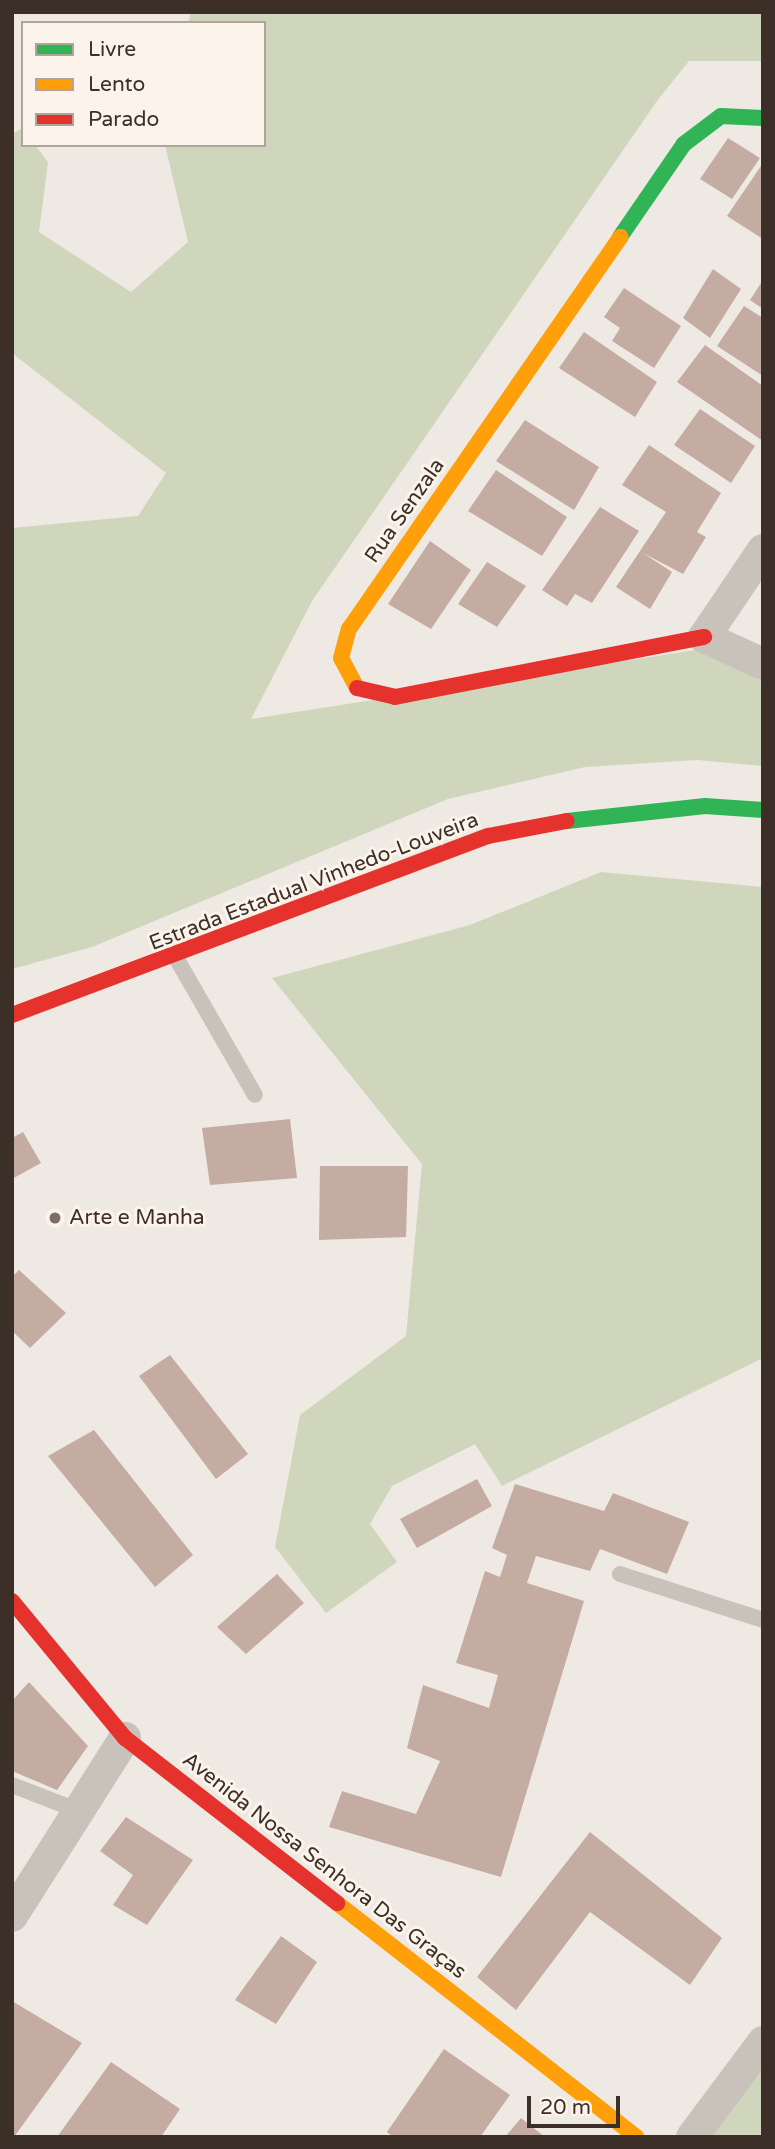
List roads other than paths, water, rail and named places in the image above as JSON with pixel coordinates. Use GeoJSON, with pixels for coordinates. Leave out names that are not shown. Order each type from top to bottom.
{"type":"FeatureCollection","features":[{"type":"Feature","properties":{"kind":"street","name":"Rua Senzala"},"geometry":{"type":"LineString","coordinates":[[704,636],[395,697],[365,694],[353,685],[341,657],[349,629],[684,144],[721,116],[763,118]]}},
{"type":"Feature","properties":{"kind":"street"},"geometry":{"type":"LineString","coordinates":[[763,550],[704,636],[763,664]]}},
{"type":"Feature","properties":{"kind":"street","name":"Estrada Estadual Vinhedo-Louveira"},"geometry":{"type":"LineString","coordinates":[[12,1015],[175,956],[488,836],[615,812],[762,809]]}},
{"type":"Feature","properties":{"kind":"street","name":"Avenida Nossa Senhora Das Graças"},"geometry":{"type":"LineString","coordinates":[[12,1601],[125,1738],[637,2137]]}},
{"type":"Feature","properties":{"kind":"street"},"geometry":{"type":"LineString","coordinates":[[12,1916],[125,1738]]}},
{"type":"Feature","properties":{"kind":"street"},"geometry":{"type":"LineString","coordinates":[[692,2137],[763,2042]]}},
{"type":"Feature","properties":{"kind":"lane"},"geometry":{"type":"LineString","coordinates":[[175,956],[256,1095]]}},
{"type":"Feature","properties":{"kind":"lane"},"geometry":{"type":"LineString","coordinates":[[620,1574],[763,1620]]}},
{"type":"Feature","properties":{"kind":"lane"},"geometry":{"type":"LineString","coordinates":[[12,1786],[79,1811]]}},
{"type":"Feature","properties":{"kind":"place","name":"Arte e Manha"},"geometry":{"type":"Point","coordinates":[55,1218]}}]}
